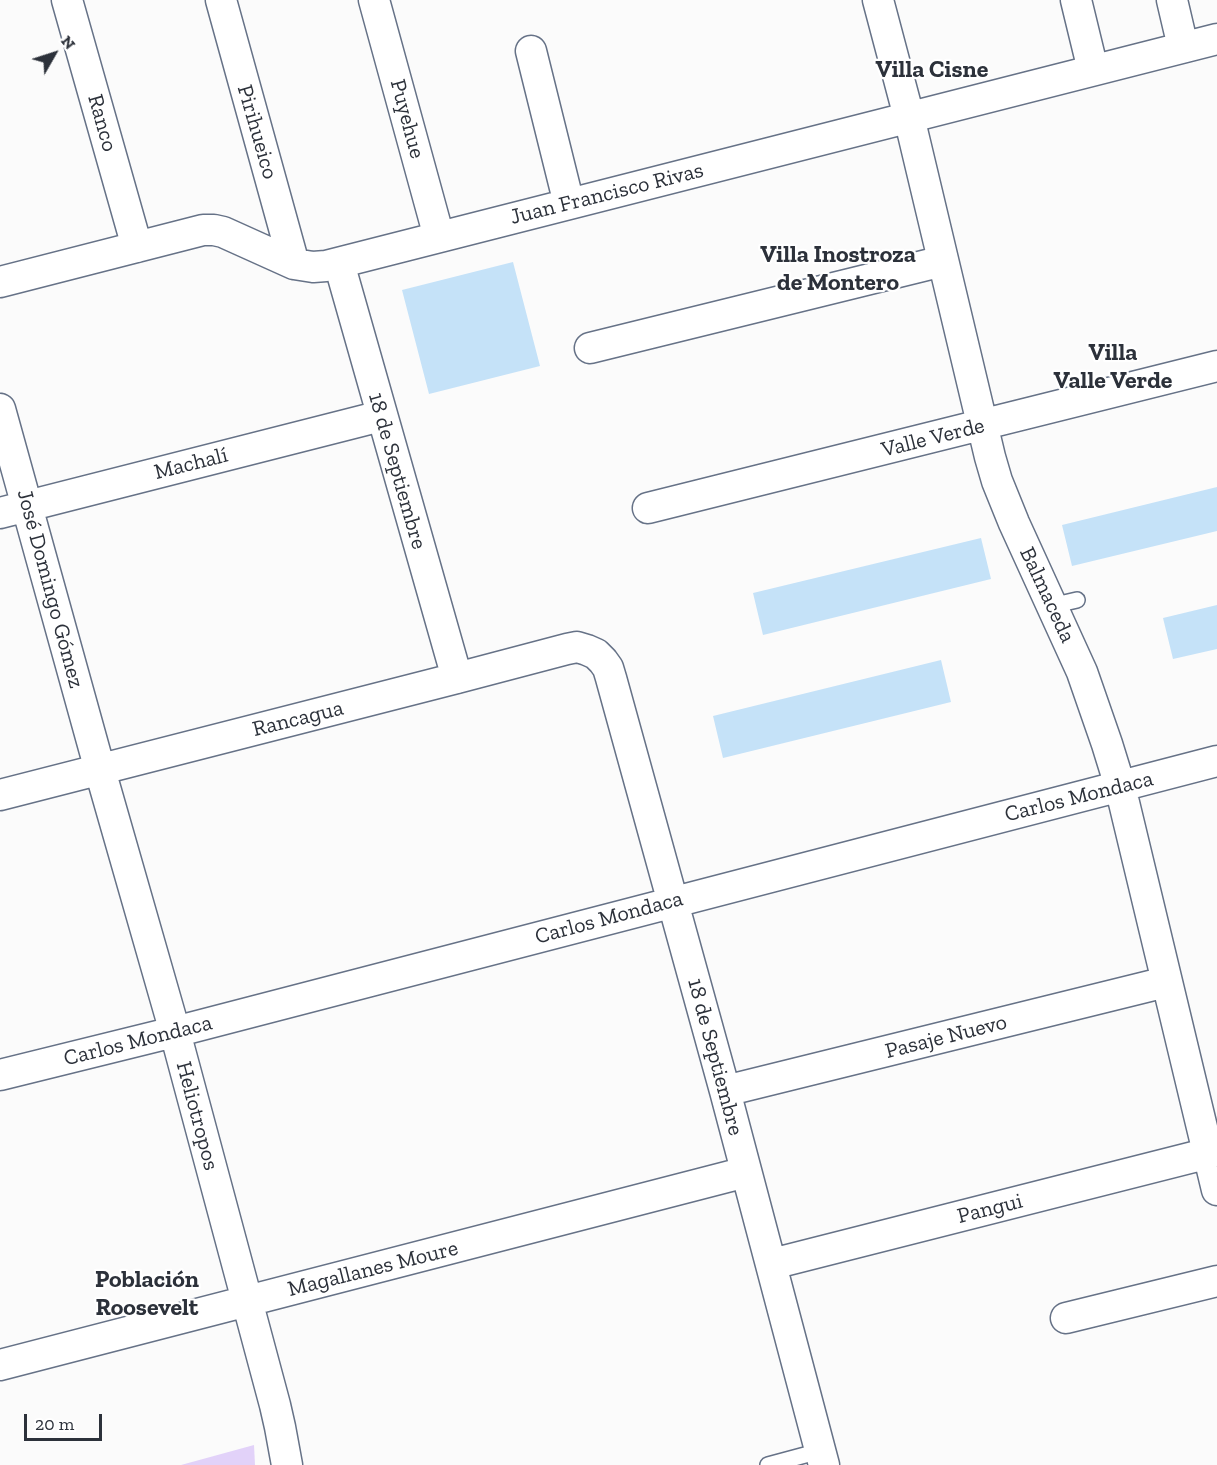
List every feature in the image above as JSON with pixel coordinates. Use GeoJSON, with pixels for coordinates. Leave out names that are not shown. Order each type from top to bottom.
{"type":"FeatureCollection","features":[{"type":"Feature","properties":{"kind":"street","name":"Ranco"},"geometry":{"type":"LineString","coordinates":[[68,0],[136,247]]}},
{"type":"Feature","properties":{"kind":"street","name":"Pirihueico"},"geometry":{"type":"LineString","coordinates":[[221,0],[294,264]]}},
{"type":"Feature","properties":{"kind":"street","name":"Puyehue"},"geometry":{"type":"LineString","coordinates":[[374,0],[439,237]]}},
{"type":"Feature","properties":{"kind":"street","name":"Balmaceda"},"geometry":{"type":"LineString","coordinates":[[878,0],[909,117],[997,481],[1064,603],[1070,645],[1092,698],[1120,786],[1166,982],[1213,1152],[1217,1190]]}},
{"type":"Feature","properties":{"kind":"street"},"geometry":{"type":"LineString","coordinates":[[1076,0],[1093,70]]}},
{"type":"Feature","properties":{"kind":"street"},"geometry":{"type":"LineString","coordinates":[[1172,0],[1184,47]]}},
{"type":"Feature","properties":{"kind":"street","name":"Juan Francisco Rivas"},"geometry":{"type":"LineString","coordinates":[[0,282],[203,230],[223,232],[294,264],[313,267],[339,263],[1217,39]]}},
{"type":"Feature","properties":{"kind":"street"},"geometry":{"type":"LineString","coordinates":[[531,51],[569,204]]}},
{"type":"Feature","properties":{"kind":"street"},"geometry":{"type":"LineString","coordinates":[[590,348],[942,261]]}},
{"type":"Feature","properties":{"kind":"street","name":"18 de Septiembre"},"geometry":{"type":"LineString","coordinates":[[339,263],[457,678]]}},
{"type":"Feature","properties":{"kind":"street","name":"Valle Verde"},"geometry":{"type":"LineString","coordinates":[[648,508],[1217,366]]}},
{"type":"Feature","properties":{"kind":"street","name":"José Domingo Gómez"},"geometry":{"type":"LineString","coordinates":[[0,409],[14,509],[100,770]]}},
{"type":"Feature","properties":{"kind":"street","name":"Machalí"},"geometry":{"type":"LineString","coordinates":[[14,509],[381,416]]}},
{"type":"Feature","properties":{"kind":"street","name":"Rancagua"},"geometry":{"type":"LineString","coordinates":[[0,795],[567,649],[577,647],[596,654]]}},
{"type":"Feature","properties":{"kind":"street","name":"18 de Septiembre"},"geometry":{"type":"LineString","coordinates":[[596,654],[608,668],[772,1264],[822,1458]]}},
{"type":"Feature","properties":{"kind":"street","name":"Carlos Mondaca"},"geometry":{"type":"LineString","coordinates":[[0,1075],[175,1032],[1217,761]]}},
{"type":"Feature","properties":{"kind":"street","name":"Heliotropos"},"geometry":{"type":"LineString","coordinates":[[100,770],[175,1032],[280,1426],[287,1465]]}},
{"type":"Feature","properties":{"kind":"street","name":"Pasaje Nuevo"},"geometry":{"type":"LineString","coordinates":[[725,1091],[1166,982]]}},
{"type":"Feature","properties":{"kind":"street","name":"Pangui"},"geometry":{"type":"LineString","coordinates":[[772,1264],[1213,1152]]}},
{"type":"Feature","properties":{"kind":"street","name":"Magallanes Moure"},"geometry":{"type":"LineString","coordinates":[[0,1365],[746,1172]]}},
{"type":"Feature","properties":{"kind":"street"},"geometry":{"type":"LineString","coordinates":[[1066,1318],[1217,1281]]}},
{"type":"Feature","properties":{"kind":"lane"},"geometry":{"type":"LineString","coordinates":[[768,1465],[822,1458]]}},
{"type":"Feature","properties":{"kind":"shaded area"},"geometry":{"type":"Polygon","coordinates":[[[254,1445],[255,1465],[181,1465],[254,1445]]]}},
{"type":"Feature","properties":{"kind":"building"},"geometry":{"type":"Polygon","coordinates":[[[513,262],[540,366],[429,394],[402,290],[513,262]]]}},
{"type":"Feature","properties":{"kind":"building"},"geometry":{"type":"Polygon","coordinates":[[[1217,487],[1217,531],[1072,566],[1062,525],[1217,487]]]}},
{"type":"Feature","properties":{"kind":"building"},"geometry":{"type":"Polygon","coordinates":[[[981,538],[991,579],[763,635],[753,593],[981,538]]]}},
{"type":"Feature","properties":{"kind":"building"},"geometry":{"type":"Polygon","coordinates":[[[1217,605],[1217,649],[1173,659],[1163,618],[1217,605]]]}},
{"type":"Feature","properties":{"kind":"building"},"geometry":{"type":"Polygon","coordinates":[[[941,660],[951,702],[723,758],[713,716],[941,660]]]}},
{"type":"Feature","properties":{"kind":"district","name":"Villa Cisne"},"geometry":{"type":"Point","coordinates":[932,70]}},
{"type":"Feature","properties":{"kind":"district","name":"Villa Inostroza de Montero"},"geometry":{"type":"Point","coordinates":[838,269]}},
{"type":"Feature","properties":{"kind":"district","name":"Villa Valle Verde"},"geometry":{"type":"Point","coordinates":[1113,367]}},
{"type":"Feature","properties":{"kind":"district","name":"Población Roosevelt"},"geometry":{"type":"Point","coordinates":[147,1294]}}]}
